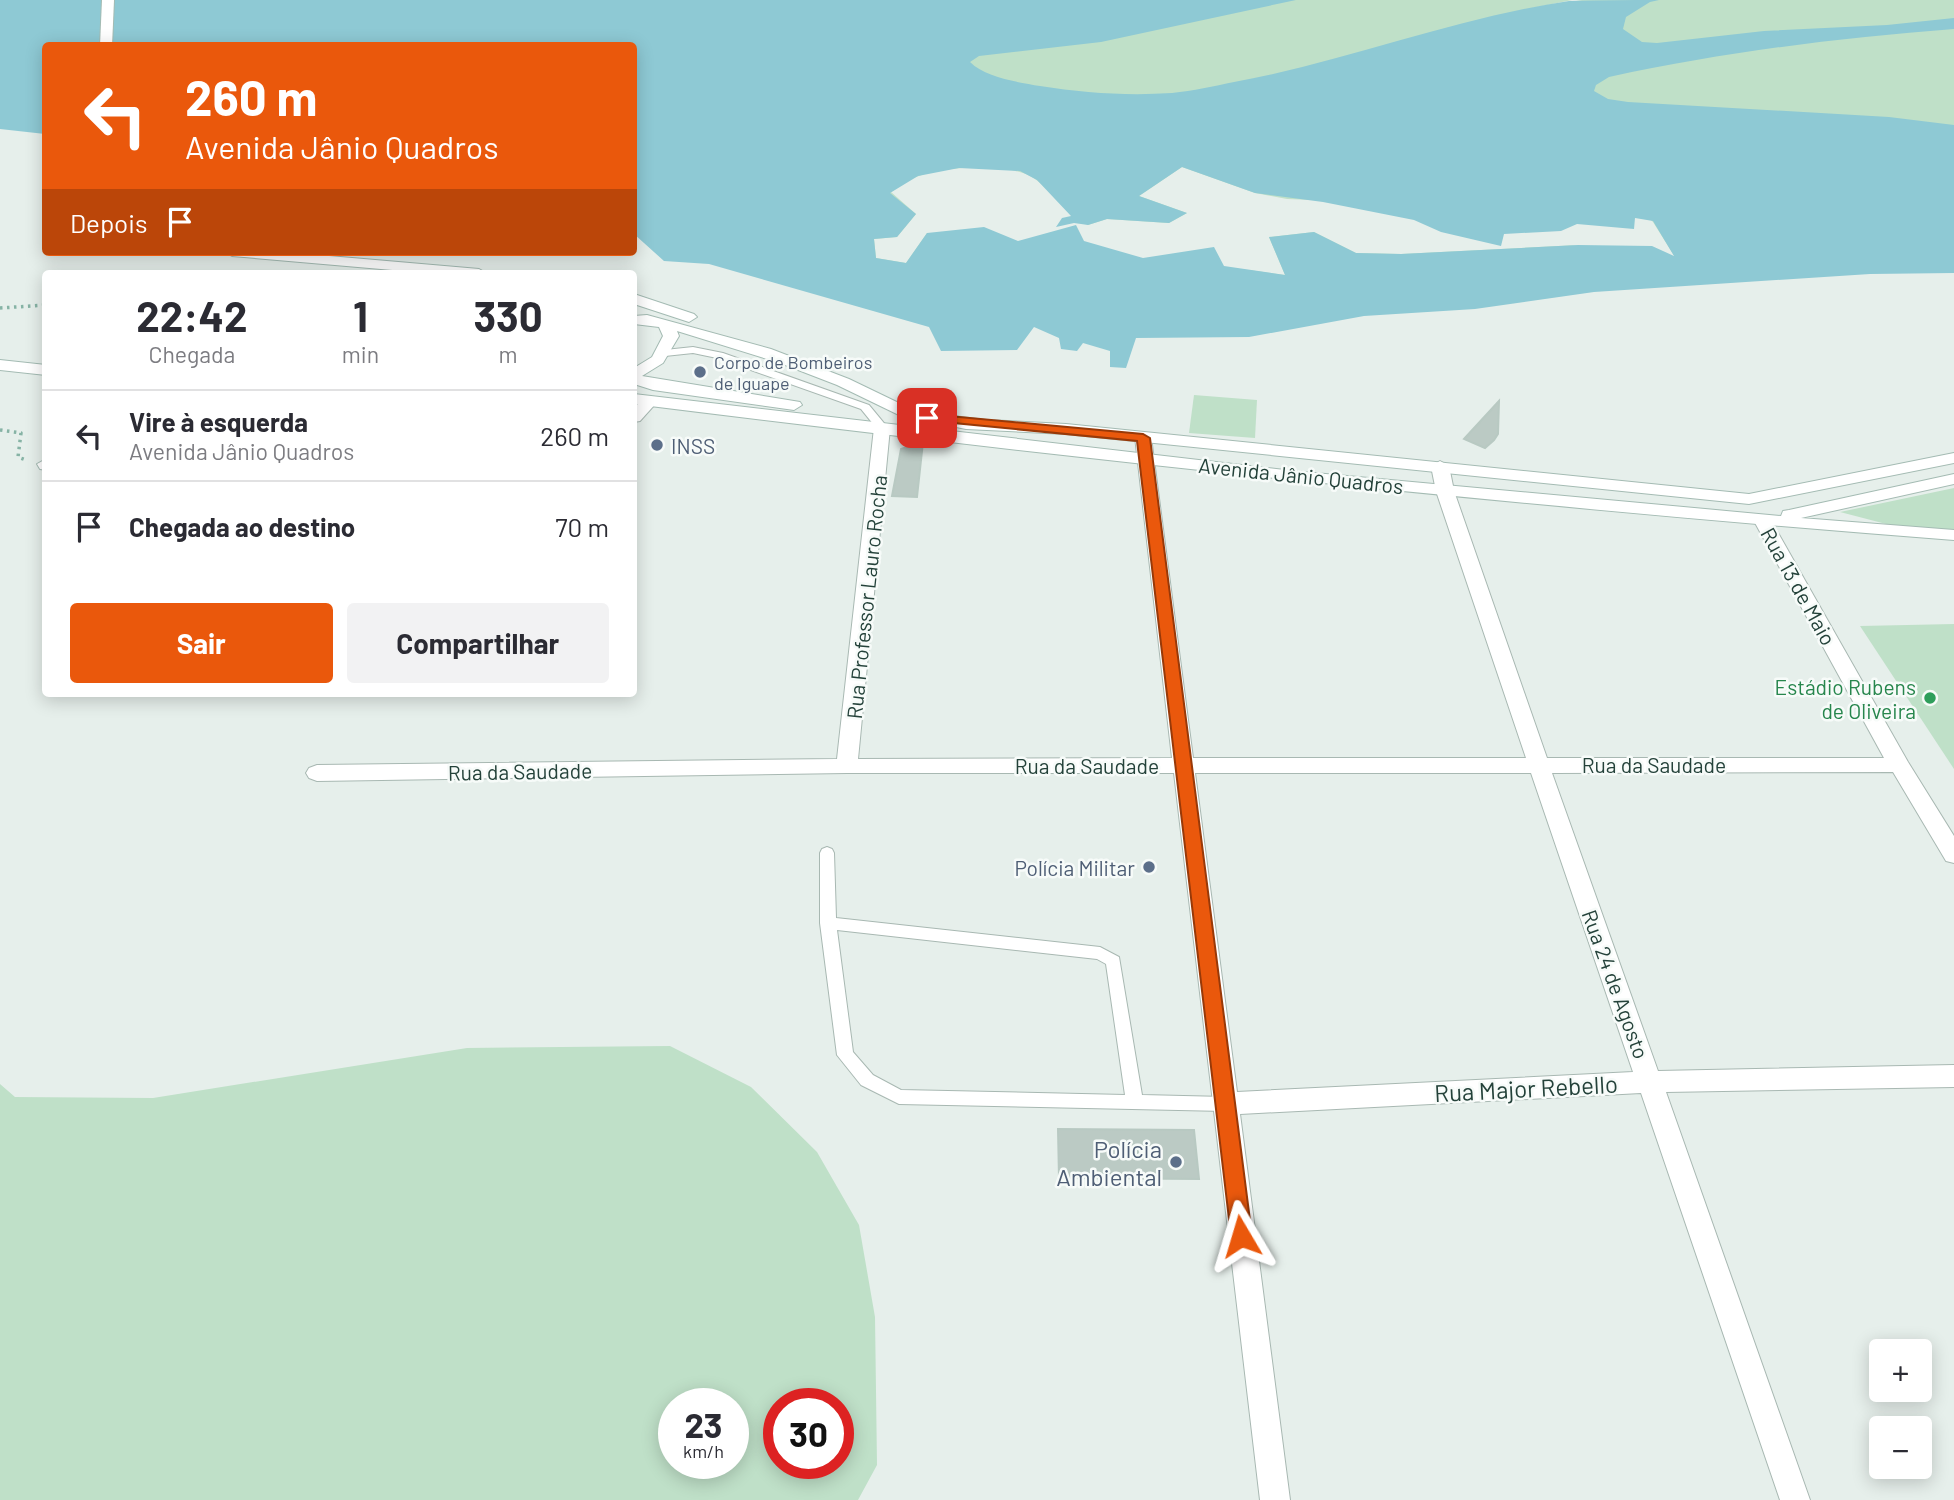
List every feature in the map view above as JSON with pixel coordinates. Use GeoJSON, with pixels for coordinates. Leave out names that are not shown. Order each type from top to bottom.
{"type":"FeatureCollection","features":[{"type":"Feature","properties":{"kind":"street"},"geometry":{"type":"LineString","coordinates":[[106,42],[108,0]]}},
{"type":"Feature","properties":{"kind":"street"},"geometry":{"type":"LineString","coordinates":[[284,256],[458,270]]}},
{"type":"Feature","properties":{"kind":"street"},"geometry":{"type":"LineString","coordinates":[[451,269],[455,270]]}},
{"type":"Feature","properties":{"kind":"street"},"geometry":{"type":"LineString","coordinates":[[637,300],[727,330],[771,353]]}},
{"type":"Feature","properties":{"kind":"street"},"geometry":{"type":"LineString","coordinates":[[637,320],[666,324],[771,353]]}},
{"type":"Feature","properties":{"kind":"street"},"geometry":{"type":"LineString","coordinates":[[637,377],[665,353],[671,336],[666,324]]}},
{"type":"Feature","properties":{"kind":"street","name":"Avenida Jânio Quadros"},"geometry":{"type":"LineString","coordinates":[[771,353],[836,379],[903,411],[927,418],[1066,429],[1144,448],[1445,491],[1763,521],[1954,535]]}},
{"type":"Feature","properties":{"kind":"street"},"geometry":{"type":"LineString","coordinates":[[0,365],[42,370]]}},
{"type":"Feature","properties":{"kind":"street"},"geometry":{"type":"LineString","coordinates":[[637,412],[646,395]]}},
{"type":"Feature","properties":{"kind":"street","name":"Avenida Jânio Quadros"},"geometry":{"type":"LineString","coordinates":[[646,395],[844,424],[1065,450],[1144,448],[1440,466],[1749,499],[1954,458]]}},
{"type":"Feature","properties":{"kind":"street","name":"Rua Professor Lauro Rocha"},"geometry":{"type":"LineString","coordinates":[[847,766],[882,428]]}},
{"type":"Feature","properties":{"kind":"street"},"geometry":{"type":"LineString","coordinates":[[1065,450],[1066,429]]}},
{"type":"Feature","properties":{"kind":"street"},"geometry":{"type":"LineString","coordinates":[[1144,448],[1275,1500]]}},
{"type":"Feature","properties":{"kind":"street","name":"Rua 24 de Agosto"},"geometry":{"type":"LineString","coordinates":[[1440,466],[1445,491],[1537,764],[1651,1082],[1795,1500]]}},
{"type":"Feature","properties":{"kind":"street"},"geometry":{"type":"LineString","coordinates":[[1763,521],[1954,479]]}},
{"type":"Feature","properties":{"kind":"street","name":"Rua 13 de Maio"},"geometry":{"type":"LineString","coordinates":[[1749,499],[1899,765],[1954,855]]}},
{"type":"Feature","properties":{"kind":"street","name":"Rua da Saudade"},"geometry":{"type":"LineString","coordinates":[[317,773],[847,766],[1899,765]]}},
{"type":"Feature","properties":{"kind":"street","name":"Rua Major Rebello"},"geometry":{"type":"LineString","coordinates":[[1225,1104],[1651,1082],[1954,1076]]}},
{"type":"Feature","properties":{"kind":"lane"},"geometry":{"type":"LineString","coordinates":[[665,353],[694,350],[719,355],[865,407],[882,428]]}},
{"type":"Feature","properties":{"kind":"lane"},"geometry":{"type":"LineString","coordinates":[[826,394],[836,379]]}},
{"type":"Feature","properties":{"kind":"lane"},"geometry":{"type":"LineString","coordinates":[[827,853],[828,923],[845,1055],[867,1080],[899,1097],[1225,1104]]}},
{"type":"Feature","properties":{"kind":"lane"},"geometry":{"type":"LineString","coordinates":[[828,923],[1100,953],[1113,961],[1135,1102]]}},
{"type":"Feature","properties":{"kind":"path"},"geometry":{"type":"LineString","coordinates":[[0,308],[42,305]]}},
{"type":"Feature","properties":{"kind":"path"},"geometry":{"type":"LineString","coordinates":[[0,430],[21,433],[23,438],[18,457],[42,463]]}},
{"type":"Feature","properties":{"kind":"green space"},"geometry":{"type":"Polygon","coordinates":[[[516,0],[1572,0],[1518,11],[1582,0],[1954,0],[1954,250],[1675,257],[1653,222],[1644,213],[1287,199],[1255,193],[1182,167],[1139,196],[1187,213],[1169,223],[1107,219],[1088,225],[1073,215],[1035,179],[1011,170],[978,167],[931,173],[912,179],[891,192],[916,214],[897,237],[874,239],[876,258],[906,263],[927,233],[1036,263],[1249,270],[1285,275],[1269,237],[1314,232],[1356,253],[1401,254],[1578,245],[1288,292],[807,271],[637,50],[637,42],[448,42],[516,0]]]}},
{"type":"Feature","properties":{"kind":"green space"},"geometry":{"type":"Polygon","coordinates":[[[1194,395],[1257,400],[1255,438],[1189,433],[1194,395]]]}},
{"type":"Feature","properties":{"kind":"green space"},"geometry":{"type":"Polygon","coordinates":[[[1954,488],[1954,531],[1890,525],[1840,512],[1954,488]]]}},
{"type":"Feature","properties":{"kind":"green space","name":"Estádio Rubens de Oliveira"},"geometry":{"type":"Polygon","coordinates":[[[1954,624],[1954,769],[1860,626],[1954,624]]]}},
{"type":"Feature","properties":{"kind":"green space"},"geometry":{"type":"Polygon","coordinates":[[[670,1046],[751,1087],[817,1152],[859,1225],[875,1317],[877,1465],[858,1500],[0,1500],[0,1084],[15,1097],[153,1098],[467,1048],[670,1046]]]}},
{"type":"Feature","properties":{"kind":"water"},"geometry":{"type":"Polygon","coordinates":[[[0,0],[1296,0],[1101,42],[979,56],[970,62],[993,76],[1022,83],[1089,92],[1139,94],[1188,91],[1276,73],[1485,18],[1569,1],[1659,0],[1650,2],[1626,17],[1623,29],[1642,42],[1657,43],[1764,31],[1887,25],[1954,18],[1954,29],[1781,47],[1652,68],[1609,77],[1596,85],[1594,91],[1608,99],[1628,102],[1889,117],[1954,125],[1954,273],[1870,274],[1594,292],[1475,309],[1364,316],[1249,337],[1136,338],[1126,368],[1110,367],[1110,351],[1083,343],[1077,351],[1061,349],[1059,338],[1034,327],[1017,350],[941,351],[929,327],[709,264],[664,261],[637,237],[637,42],[42,42],[42,134],[0,129],[0,0]],[[1182,167],[1139,196],[1187,213],[1169,223],[1107,219],[1088,225],[1074,223],[1056,227],[1062,218],[1071,216],[1037,180],[1020,171],[959,168],[918,176],[890,193],[916,214],[897,237],[874,239],[876,258],[906,263],[927,233],[984,227],[1018,241],[1076,225],[1084,241],[1143,258],[1214,247],[1224,266],[1285,275],[1269,237],[1314,232],[1356,253],[1401,254],[1578,245],[1652,246],[1674,256],[1653,221],[1635,218],[1634,229],[1577,224],[1561,231],[1504,234],[1501,246],[1441,232],[1414,220],[1323,202],[1255,193],[1182,167]]]}},
{"type":"Feature","properties":{"kind":"building"},"geometry":{"type":"Polygon","coordinates":[[[1499,401],[1498,434],[1494,440],[1485,448],[1464,439],[1499,401]]]}},
{"type":"Feature","properties":{"kind":"building"},"geometry":{"type":"Polygon","coordinates":[[[923,442],[917,497],[892,496],[901,449],[923,442]]]}},
{"type":"Feature","properties":{"kind":"building"},"geometry":{"type":"Polygon","coordinates":[[[1058,1129],[1194,1130],[1199,1179],[1059,1178],[1058,1129]]]}},
{"type":"Feature","properties":{"kind":"place","name":"Corpo de Bombeiros de Iguape"},"geometry":{"type":"Point","coordinates":[700,372]}},
{"type":"Feature","properties":{"kind":"place","name":"INSS"},"geometry":{"type":"Point","coordinates":[657,445]}},
{"type":"Feature","properties":{"kind":"place","name":"Estádio Rubens de Oliveira"},"geometry":{"type":"Point","coordinates":[1930,698]}},
{"type":"Feature","properties":{"kind":"place","name":"Polícia Militar"},"geometry":{"type":"Point","coordinates":[1149,867]}},
{"type":"Feature","properties":{"kind":"place","name":"Polícia Ambiental"},"geometry":{"type":"Point","coordinates":[1176,1162]}},
{"type":"Feature","properties":{"kind":"route"},"geometry":{"type":"LineString","coordinates":[[927,418],[1143,438],[1241,1236]]}}]}
